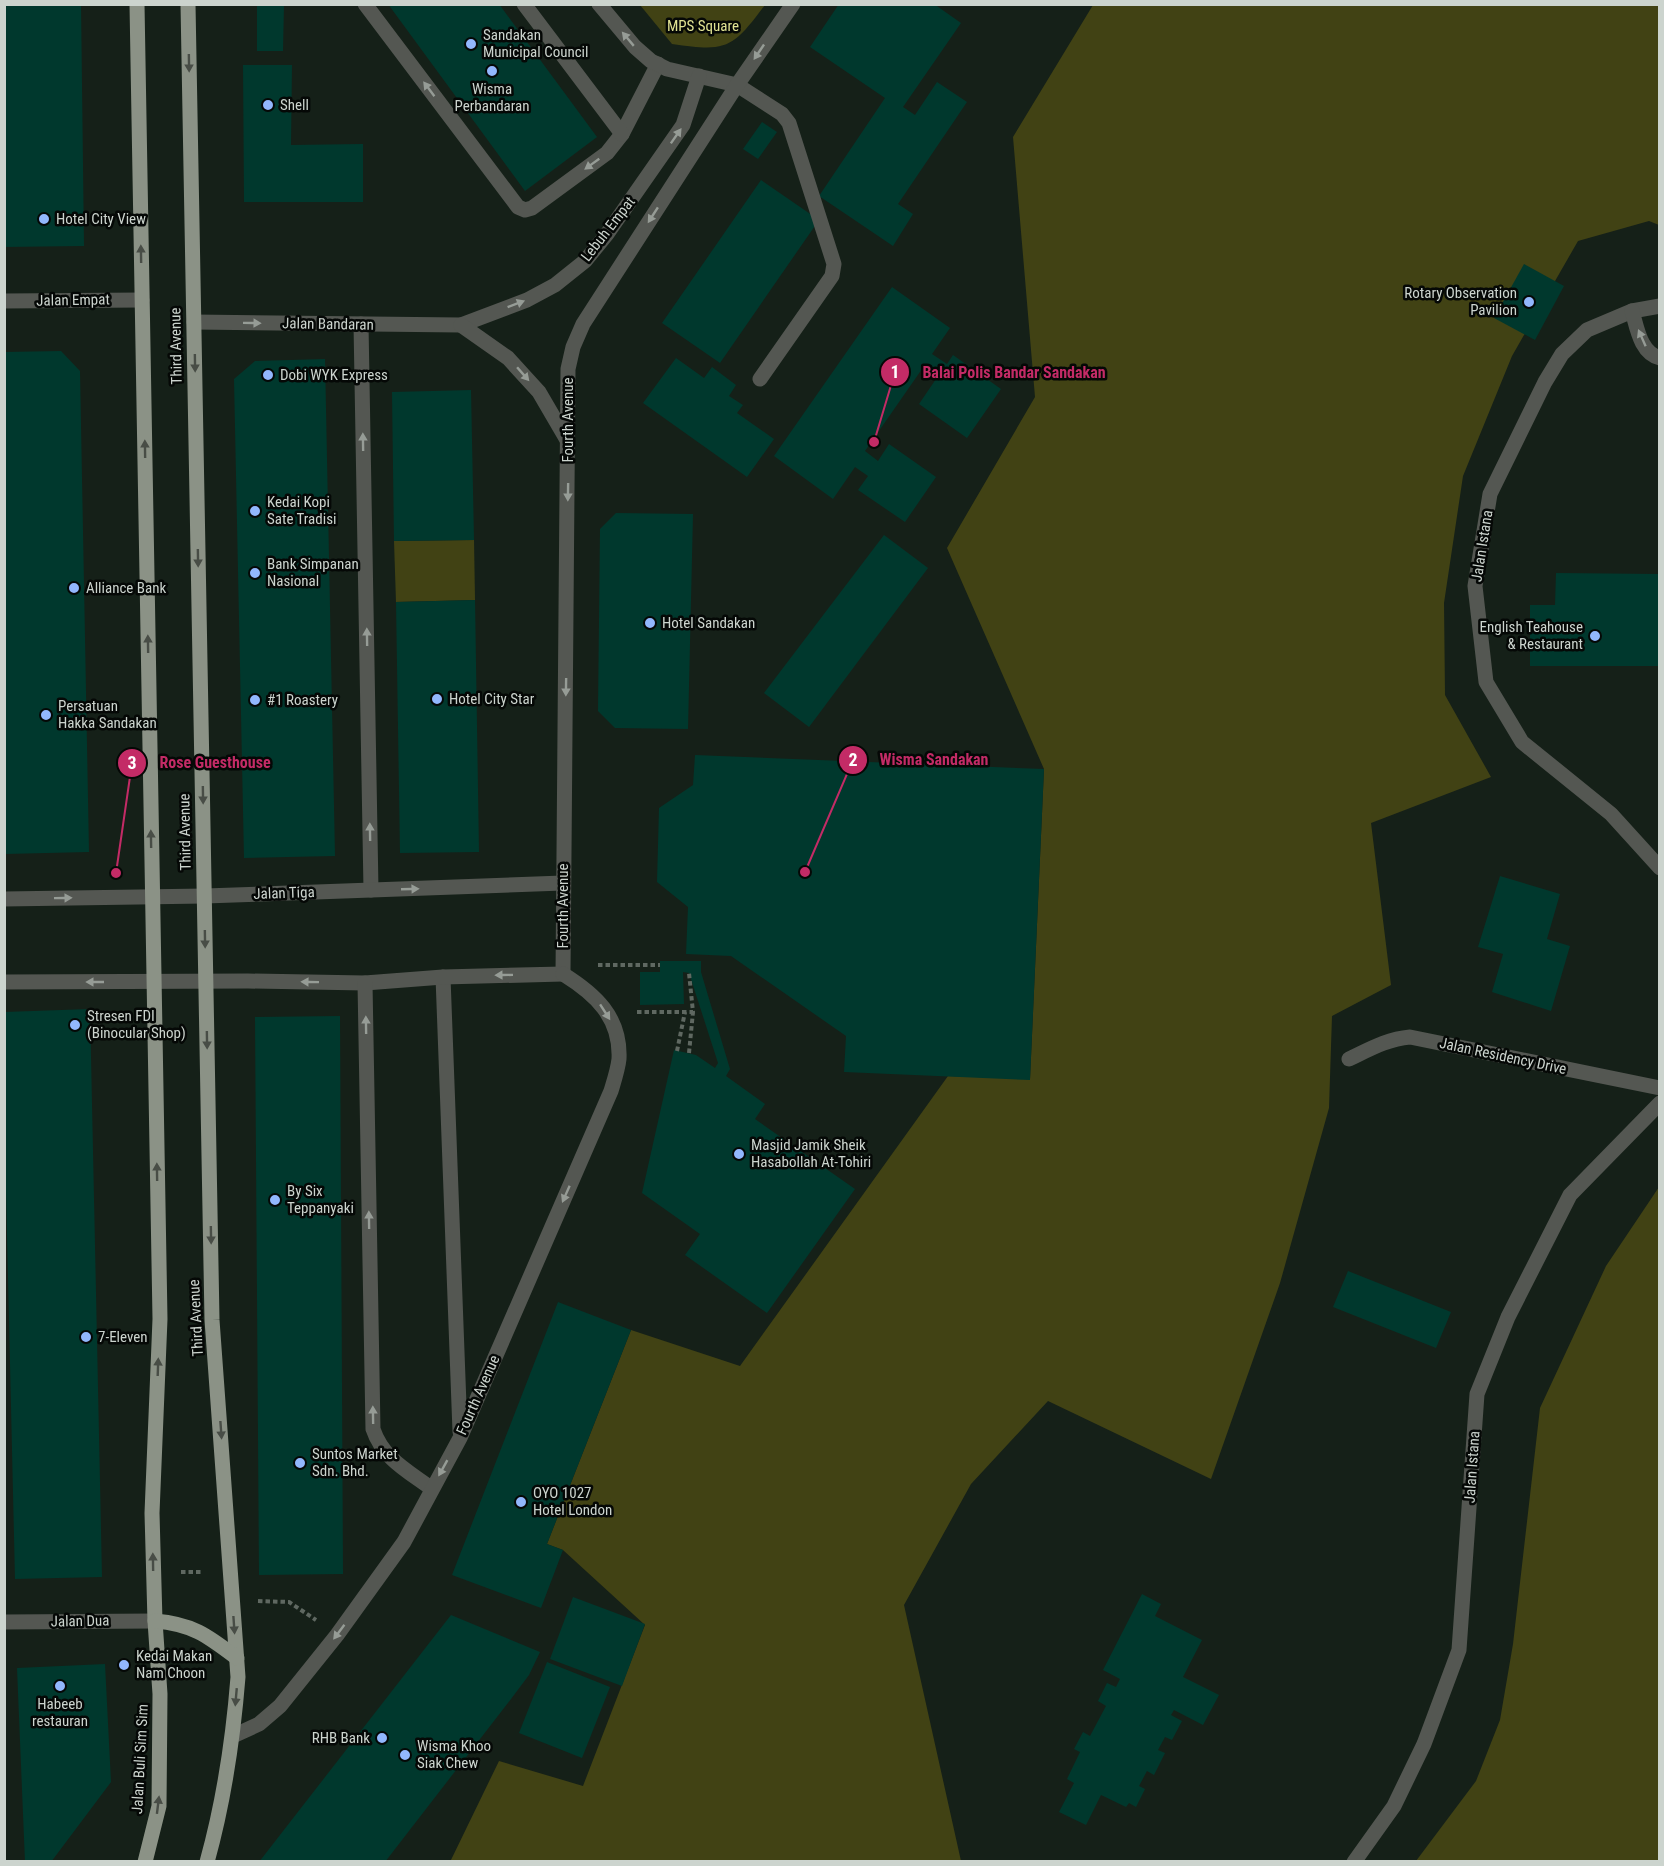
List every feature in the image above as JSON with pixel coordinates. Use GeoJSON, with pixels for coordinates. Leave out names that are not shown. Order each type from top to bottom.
{"type":"FeatureCollection","features":[{"type":"Feature","properties":{"kind":"main road"},"geometry":{"type":"LineString","coordinates":[[137,4],[160,1319],[152,1513],[155,1621],[186,1625],[197,1629],[237,1658],[238,1677],[233,1736],[220,1817],[207,1862]]}},
{"type":"Feature","properties":{"kind":"main road","name":"Third Avenue"},"geometry":{"type":"LineString","coordinates":[[188,4],[213,1320],[237,1658]]}},
{"type":"Feature","properties":{"kind":"main road","name":"Jalan Buli Sim Sim"},"geometry":{"type":"LineString","coordinates":[[145,1862],[159,1806],[160,1694],[155,1621]]}},
{"type":"Feature","properties":{"kind":"street"},"geometry":{"type":"LineString","coordinates":[[365,4],[518,207],[525,210],[532,208],[607,153],[622,134],[658,64]]}},
{"type":"Feature","properties":{"kind":"street"},"geometry":{"type":"LineString","coordinates":[[524,4],[622,134]]}},
{"type":"Feature","properties":{"kind":"street"},"geometry":{"type":"LineString","coordinates":[[599,4],[635,47],[658,64],[667,69],[737,85],[782,114],[789,123],[834,264],[832,276],[760,379]]}},
{"type":"Feature","properties":{"kind":"street","name":"Fourth Avenue"},"geometry":{"type":"LineString","coordinates":[[233,1736],[260,1724],[280,1706],[337,1635],[404,1542],[460,1438],[611,1091],[619,1060],[616,1035],[608,1013],[588,990],[563,969],[568,369],[573,347],[583,324],[737,85],[794,4]]}},
{"type":"Feature","properties":{"kind":"street","name":"Lebuh Empat"},"geometry":{"type":"LineString","coordinates":[[461,326],[527,300],[555,285],[585,261],[683,125],[699,76]]}},
{"type":"Feature","properties":{"kind":"street","name":"Jalan Empat"},"geometry":{"type":"LineString","coordinates":[[4,301],[142,300]]}},
{"type":"Feature","properties":{"kind":"street","name":"Jalan Istana"},"geometry":{"type":"LineString","coordinates":[[1659,306],[1632,311],[1587,330],[1562,354],[1545,381],[1490,494],[1475,586],[1485,682],[1522,742],[1611,814],[1659,868]]}},
{"type":"Feature","properties":{"kind":"street"},"geometry":{"type":"LineString","coordinates":[[1632,311],[1641,342],[1653,356],[1659,358]]}},
{"type":"Feature","properties":{"kind":"street","name":"Jalan Bandaran"},"geometry":{"type":"LineString","coordinates":[[194,322],[461,326]]}},
{"type":"Feature","properties":{"kind":"street"},"geometry":{"type":"LineString","coordinates":[[361,324],[371,890]]}},
{"type":"Feature","properties":{"kind":"street"},"geometry":{"type":"LineString","coordinates":[[461,326],[508,357],[539,392],[568,442]]}},
{"type":"Feature","properties":{"kind":"street","name":"Jalan Tiga"},"geometry":{"type":"LineString","coordinates":[[4,899],[205,896],[563,883]]}},
{"type":"Feature","properties":{"kind":"street"},"geometry":{"type":"LineString","coordinates":[[4,982],[365,983],[563,969]]}},
{"type":"Feature","properties":{"kind":"street"},"geometry":{"type":"LineString","coordinates":[[443,977],[460,1438]]}},
{"type":"Feature","properties":{"kind":"street"},"geometry":{"type":"LineString","coordinates":[[365,983],[374,1429],[378,1443],[388,1456],[432,1489]]}},
{"type":"Feature","properties":{"kind":"street","name":"Jalan Residency Drive"},"geometry":{"type":"LineString","coordinates":[[1350,1059],[1382,1042],[1410,1037],[1659,1088]]}},
{"type":"Feature","properties":{"kind":"street","name":"Jalan Istana"},"geometry":{"type":"LineString","coordinates":[[1354,1862],[1394,1806],[1424,1744],[1458,1650],[1477,1394],[1508,1317],[1570,1195],[1659,1103]]}},
{"type":"Feature","properties":{"kind":"street","name":"Jalan Dua"},"geometry":{"type":"LineString","coordinates":[[4,1622],[155,1621]]}},
{"type":"Feature","properties":{"kind":"path"},"geometry":{"type":"LineString","coordinates":[[563,969],[660,965]]}},
{"type":"Feature","properties":{"kind":"path"},"geometry":{"type":"LineString","coordinates":[[689,972],[693,1012],[689,1053]]}},
{"type":"Feature","properties":{"kind":"path"},"geometry":{"type":"LineString","coordinates":[[636,1012],[693,1012]]}},
{"type":"Feature","properties":{"kind":"path"},"geometry":{"type":"LineString","coordinates":[[677,1051],[685,1012]]}},
{"type":"Feature","properties":{"kind":"path"},"geometry":{"type":"LineString","coordinates":[[172,1573],[210,1571]]}},
{"type":"Feature","properties":{"kind":"path"},"geometry":{"type":"LineString","coordinates":[[233,1601],[289,1602],[337,1635]]}},
{"type":"Feature","properties":{"kind":"green space","name":"MPS Square"},"geometry":{"type":"Polygon","coordinates":[[[640,5],[765,5],[736,39],[717,47],[705,47],[672,44],[640,5]]]}},
{"type":"Feature","properties":{"kind":"green space"},"geometry":{"type":"Polygon","coordinates":[[[1093,5],[1659,5],[1659,225],[1649,221],[1578,241],[1512,356],[1463,476],[1444,603],[1445,695],[1491,777],[1371,823],[1391,985],[1332,1016],[1329,1108],[1280,1283],[1211,1479],[1048,1401],[971,1484],[904,1605],[961,1861],[450,1862],[499,1761],[583,1786],[645,1625],[563,1550],[547,1544],[631,1330],[740,1366],[948,1076],[1030,1079],[1044,769],[947,548],[1035,397],[1013,137],[1093,5]]]}},
{"type":"Feature","properties":{"kind":"green space"},"geometry":{"type":"Polygon","coordinates":[[[474,540],[475,600],[396,602],[394,541],[474,540]]]}},
{"type":"Feature","properties":{"kind":"green space"},"geometry":{"type":"Polygon","coordinates":[[[1659,1187],[1659,1861],[1416,1861],[1476,1781],[1500,1720],[1513,1644],[1540,1408],[1606,1266],[1659,1187]]]}},
{"type":"Feature","properties":{"kind":"building"},"geometry":{"type":"Polygon","coordinates":[[[4,4],[81,4],[84,246],[4,247],[4,4]]]}},
{"type":"Feature","properties":{"kind":"building"},"geometry":{"type":"Polygon","coordinates":[[[257,4],[284,4],[283,51],[257,51],[257,4]]]}},
{"type":"Feature","properties":{"kind":"building","name":"Wisma Perbandaran"},"geometry":{"type":"Polygon","coordinates":[[[388,4],[499,4],[597,137],[525,191],[388,4]]]}},
{"type":"Feature","properties":{"kind":"building"},"geometry":{"type":"Polygon","coordinates":[[[839,4],[934,4],[961,23],[903,107],[915,115],[937,82],[967,102],[898,204],[913,214],[893,246],[819,196],[885,98],[810,47],[839,4]]]}},
{"type":"Feature","properties":{"kind":"building","name":"Shell"},"geometry":{"type":"Polygon","coordinates":[[[243,65],[292,65],[291,145],[363,144],[363,202],[244,202],[243,65]]]}},
{"type":"Feature","properties":{"kind":"building"},"geometry":{"type":"Polygon","coordinates":[[[762,122],[777,132],[758,159],[743,149],[762,122]]]}},
{"type":"Feature","properties":{"kind":"building"},"geometry":{"type":"Polygon","coordinates":[[[761,180],[819,220],[720,363],[662,323],[761,180]]]}},
{"type":"Feature","properties":{"kind":"building"},"geometry":{"type":"Polygon","coordinates":[[[1524,264],[1564,286],[1535,340],[1494,318],[1524,264]]]}},
{"type":"Feature","properties":{"kind":"building"},"geometry":{"type":"Polygon","coordinates":[[[892,287],[950,328],[932,354],[947,364],[953,355],[1001,389],[967,438],[919,404],[936,379],[922,369],[865,451],[878,461],[889,444],[936,477],[905,522],[858,490],[868,476],[855,467],[833,499],[774,456],[892,287]]]}},
{"type":"Feature","properties":{"kind":"building"},"geometry":{"type":"Polygon","coordinates":[[[61,351],[80,371],[89,852],[5,854],[4,352],[61,351]]]}},
{"type":"Feature","properties":{"kind":"building"},"geometry":{"type":"Polygon","coordinates":[[[676,358],[704,378],[712,367],[736,385],[729,396],[743,405],[737,413],[774,439],[747,477],[643,403],[676,358]]]}},
{"type":"Feature","properties":{"kind":"building"},"geometry":{"type":"Polygon","coordinates":[[[325,359],[335,856],[244,858],[234,379],[255,361],[325,359]]]}},
{"type":"Feature","properties":{"kind":"building"},"geometry":{"type":"Polygon","coordinates":[[[471,390],[474,540],[394,541],[392,392],[471,390]]]}},
{"type":"Feature","properties":{"kind":"building"},"geometry":{"type":"Polygon","coordinates":[[[616,513],[693,514],[688,729],[615,728],[598,711],[600,529],[616,513]]]}},
{"type":"Feature","properties":{"kind":"building"},"geometry":{"type":"Polygon","coordinates":[[[884,535],[928,568],[809,727],[764,693],[884,535]]]}},
{"type":"Feature","properties":{"kind":"building","name":"English Teahouse & Restaurant"},"geometry":{"type":"Polygon","coordinates":[[[1556,573],[1659,574],[1659,666],[1530,666],[1530,605],[1555,605],[1556,573]]]}},
{"type":"Feature","properties":{"kind":"building"},"geometry":{"type":"Polygon","coordinates":[[[475,600],[479,852],[400,853],[396,602],[475,600]]]}},
{"type":"Feature","properties":{"kind":"building"},"geometry":{"type":"Polygon","coordinates":[[[695,755],[1044,769],[1030,1080],[844,1072],[846,1036],[731,956],[686,954],[688,907],[657,882],[659,808],[693,785],[695,755]]]}},
{"type":"Feature","properties":{"kind":"building"},"geometry":{"type":"Polygon","coordinates":[[[1500,876],[1560,894],[1547,939],[1570,946],[1551,1011],[1492,992],[1503,954],[1478,947],[1500,876]]]}},
{"type":"Feature","properties":{"kind":"building","name":"Masjid Jamik Sheik Hasabollah At-Tohiri"},"geometry":{"type":"Polygon","coordinates":[[[660,961],[701,961],[701,972],[730,1069],[726,1076],[765,1104],[755,1119],[855,1189],[767,1313],[685,1255],[700,1234],[642,1193],[674,1050],[696,1055],[715,1068],[718,1063],[689,973],[683,972],[684,1004],[640,1005],[640,972],[660,972],[660,961]]]}},
{"type":"Feature","properties":{"kind":"building"},"geometry":{"type":"Polygon","coordinates":[[[90,1009],[102,1577],[15,1579],[4,1012],[90,1009]]]}},
{"type":"Feature","properties":{"kind":"building"},"geometry":{"type":"Polygon","coordinates":[[[340,1016],[343,1574],[259,1575],[255,1017],[340,1016]]]}},
{"type":"Feature","properties":{"kind":"building"},"geometry":{"type":"Polygon","coordinates":[[[1348,1271],[1451,1312],[1436,1348],[1333,1307],[1348,1271]]]}},
{"type":"Feature","properties":{"kind":"building"},"geometry":{"type":"Polygon","coordinates":[[[558,1302],[631,1330],[547,1544],[563,1550],[541,1608],[452,1575],[558,1302]]]}},
{"type":"Feature","properties":{"kind":"building"},"geometry":{"type":"Polygon","coordinates":[[[1142,1594],[1161,1604],[1155,1616],[1202,1640],[1183,1677],[1219,1695],[1203,1725],[1174,1710],[1171,1715],[1182,1721],[1172,1740],[1165,1737],[1158,1750],[1165,1753],[1154,1775],[1147,1771],[1139,1786],[1145,1789],[1136,1807],[1129,1803],[1126,1807],[1101,1795],[1086,1825],[1059,1812],[1074,1783],[1067,1779],[1080,1752],[1074,1749],[1083,1732],[1090,1736],[1106,1706],[1098,1701],[1107,1683],[1116,1687],[1120,1679],[1103,1670],[1142,1594]]]}},
{"type":"Feature","properties":{"kind":"building"},"geometry":{"type":"Polygon","coordinates":[[[573,1597],[645,1624],[622,1686],[550,1659],[573,1597]]]}},
{"type":"Feature","properties":{"kind":"building","name":"Wisma Khoo Siak Chew"},"geometry":{"type":"Polygon","coordinates":[[[451,1615],[540,1652],[529,1675],[385,1862],[259,1862],[451,1615]]]}},
{"type":"Feature","properties":{"kind":"building"},"geometry":{"type":"Polygon","coordinates":[[[547,1662],[610,1687],[582,1758],[519,1733],[547,1662]]]}},
{"type":"Feature","properties":{"kind":"building"},"geometry":{"type":"Polygon","coordinates":[[[105,1664],[111,1782],[51,1862],[25,1862],[17,1668],[105,1664]]]}},
{"type":"Feature","properties":{"kind":"place","name":"Sandakan Municipal Council"},"geometry":{"type":"Point","coordinates":[471,44]}},
{"type":"Feature","properties":{"kind":"place","name":"Wisma Perbandaran"},"geometry":{"type":"Point","coordinates":[492,71]}},
{"type":"Feature","properties":{"kind":"place","name":"Shell"},"geometry":{"type":"Point","coordinates":[268,105]}},
{"type":"Feature","properties":{"kind":"place","name":"Hotel City View"},"geometry":{"type":"Point","coordinates":[44,219]}},
{"type":"Feature","properties":{"kind":"place","name":"Rotary Observation Pavilion"},"geometry":{"type":"Point","coordinates":[1529,302]}},
{"type":"Feature","properties":{"kind":"place","name":"Dobi WYK Express"},"geometry":{"type":"Point","coordinates":[268,375]}},
{"type":"Feature","properties":{"kind":"place","name":"Balai Polis Bandar Sandakan"},"geometry":{"type":"Point","coordinates":[874,442]}},
{"type":"Feature","properties":{"kind":"place","name":"Kedai Kopi Sate Tradisi"},"geometry":{"type":"Point","coordinates":[255,511]}},
{"type":"Feature","properties":{"kind":"place","name":"Bank Simpanan Nasional"},"geometry":{"type":"Point","coordinates":[255,573]}},
{"type":"Feature","properties":{"kind":"place","name":"Alliance Bank"},"geometry":{"type":"Point","coordinates":[74,588]}},
{"type":"Feature","properties":{"kind":"place","name":"Hotel Sandakan"},"geometry":{"type":"Point","coordinates":[650,623]}},
{"type":"Feature","properties":{"kind":"place","name":"English Teahouse & Restaurant"},"geometry":{"type":"Point","coordinates":[1595,636]}},
{"type":"Feature","properties":{"kind":"place","name":"Hotel City Star"},"geometry":{"type":"Point","coordinates":[437,699]}},
{"type":"Feature","properties":{"kind":"place","name":"#1 Roastery"},"geometry":{"type":"Point","coordinates":[255,700]}},
{"type":"Feature","properties":{"kind":"place","name":"Persatuan Hakka Sandakan"},"geometry":{"type":"Point","coordinates":[46,715]}},
{"type":"Feature","properties":{"kind":"place","name":"Wisma Sandakan"},"geometry":{"type":"Point","coordinates":[805,872]}},
{"type":"Feature","properties":{"kind":"place","name":"Rose Guesthouse"},"geometry":{"type":"Point","coordinates":[116,873]}},
{"type":"Feature","properties":{"kind":"place","name":"Stresen FDI (Binocular Shop)"},"geometry":{"type":"Point","coordinates":[75,1025]}},
{"type":"Feature","properties":{"kind":"place","name":"Masjid Jamik Sheik Hasabollah At-Tohiri"},"geometry":{"type":"Point","coordinates":[739,1154]}},
{"type":"Feature","properties":{"kind":"place","name":"By Six Teppanyaki"},"geometry":{"type":"Point","coordinates":[275,1200]}},
{"type":"Feature","properties":{"kind":"place","name":"7-Eleven"},"geometry":{"type":"Point","coordinates":[86,1337]}},
{"type":"Feature","properties":{"kind":"place","name":"Suntos Market Sdn. Bhd."},"geometry":{"type":"Point","coordinates":[300,1463]}},
{"type":"Feature","properties":{"kind":"place","name":"OYO 1027 Hotel London"},"geometry":{"type":"Point","coordinates":[521,1502]}},
{"type":"Feature","properties":{"kind":"place","name":"Kedai Makan Nam Choon"},"geometry":{"type":"Point","coordinates":[124,1665]}},
{"type":"Feature","properties":{"kind":"place","name":"Habeeb restauran"},"geometry":{"type":"Point","coordinates":[60,1686]}},
{"type":"Feature","properties":{"kind":"place","name":"RHB Bank"},"geometry":{"type":"Point","coordinates":[382,1738]}},
{"type":"Feature","properties":{"kind":"place","name":"Wisma Khoo Siak Chew"},"geometry":{"type":"Point","coordinates":[405,1755]}}]}
